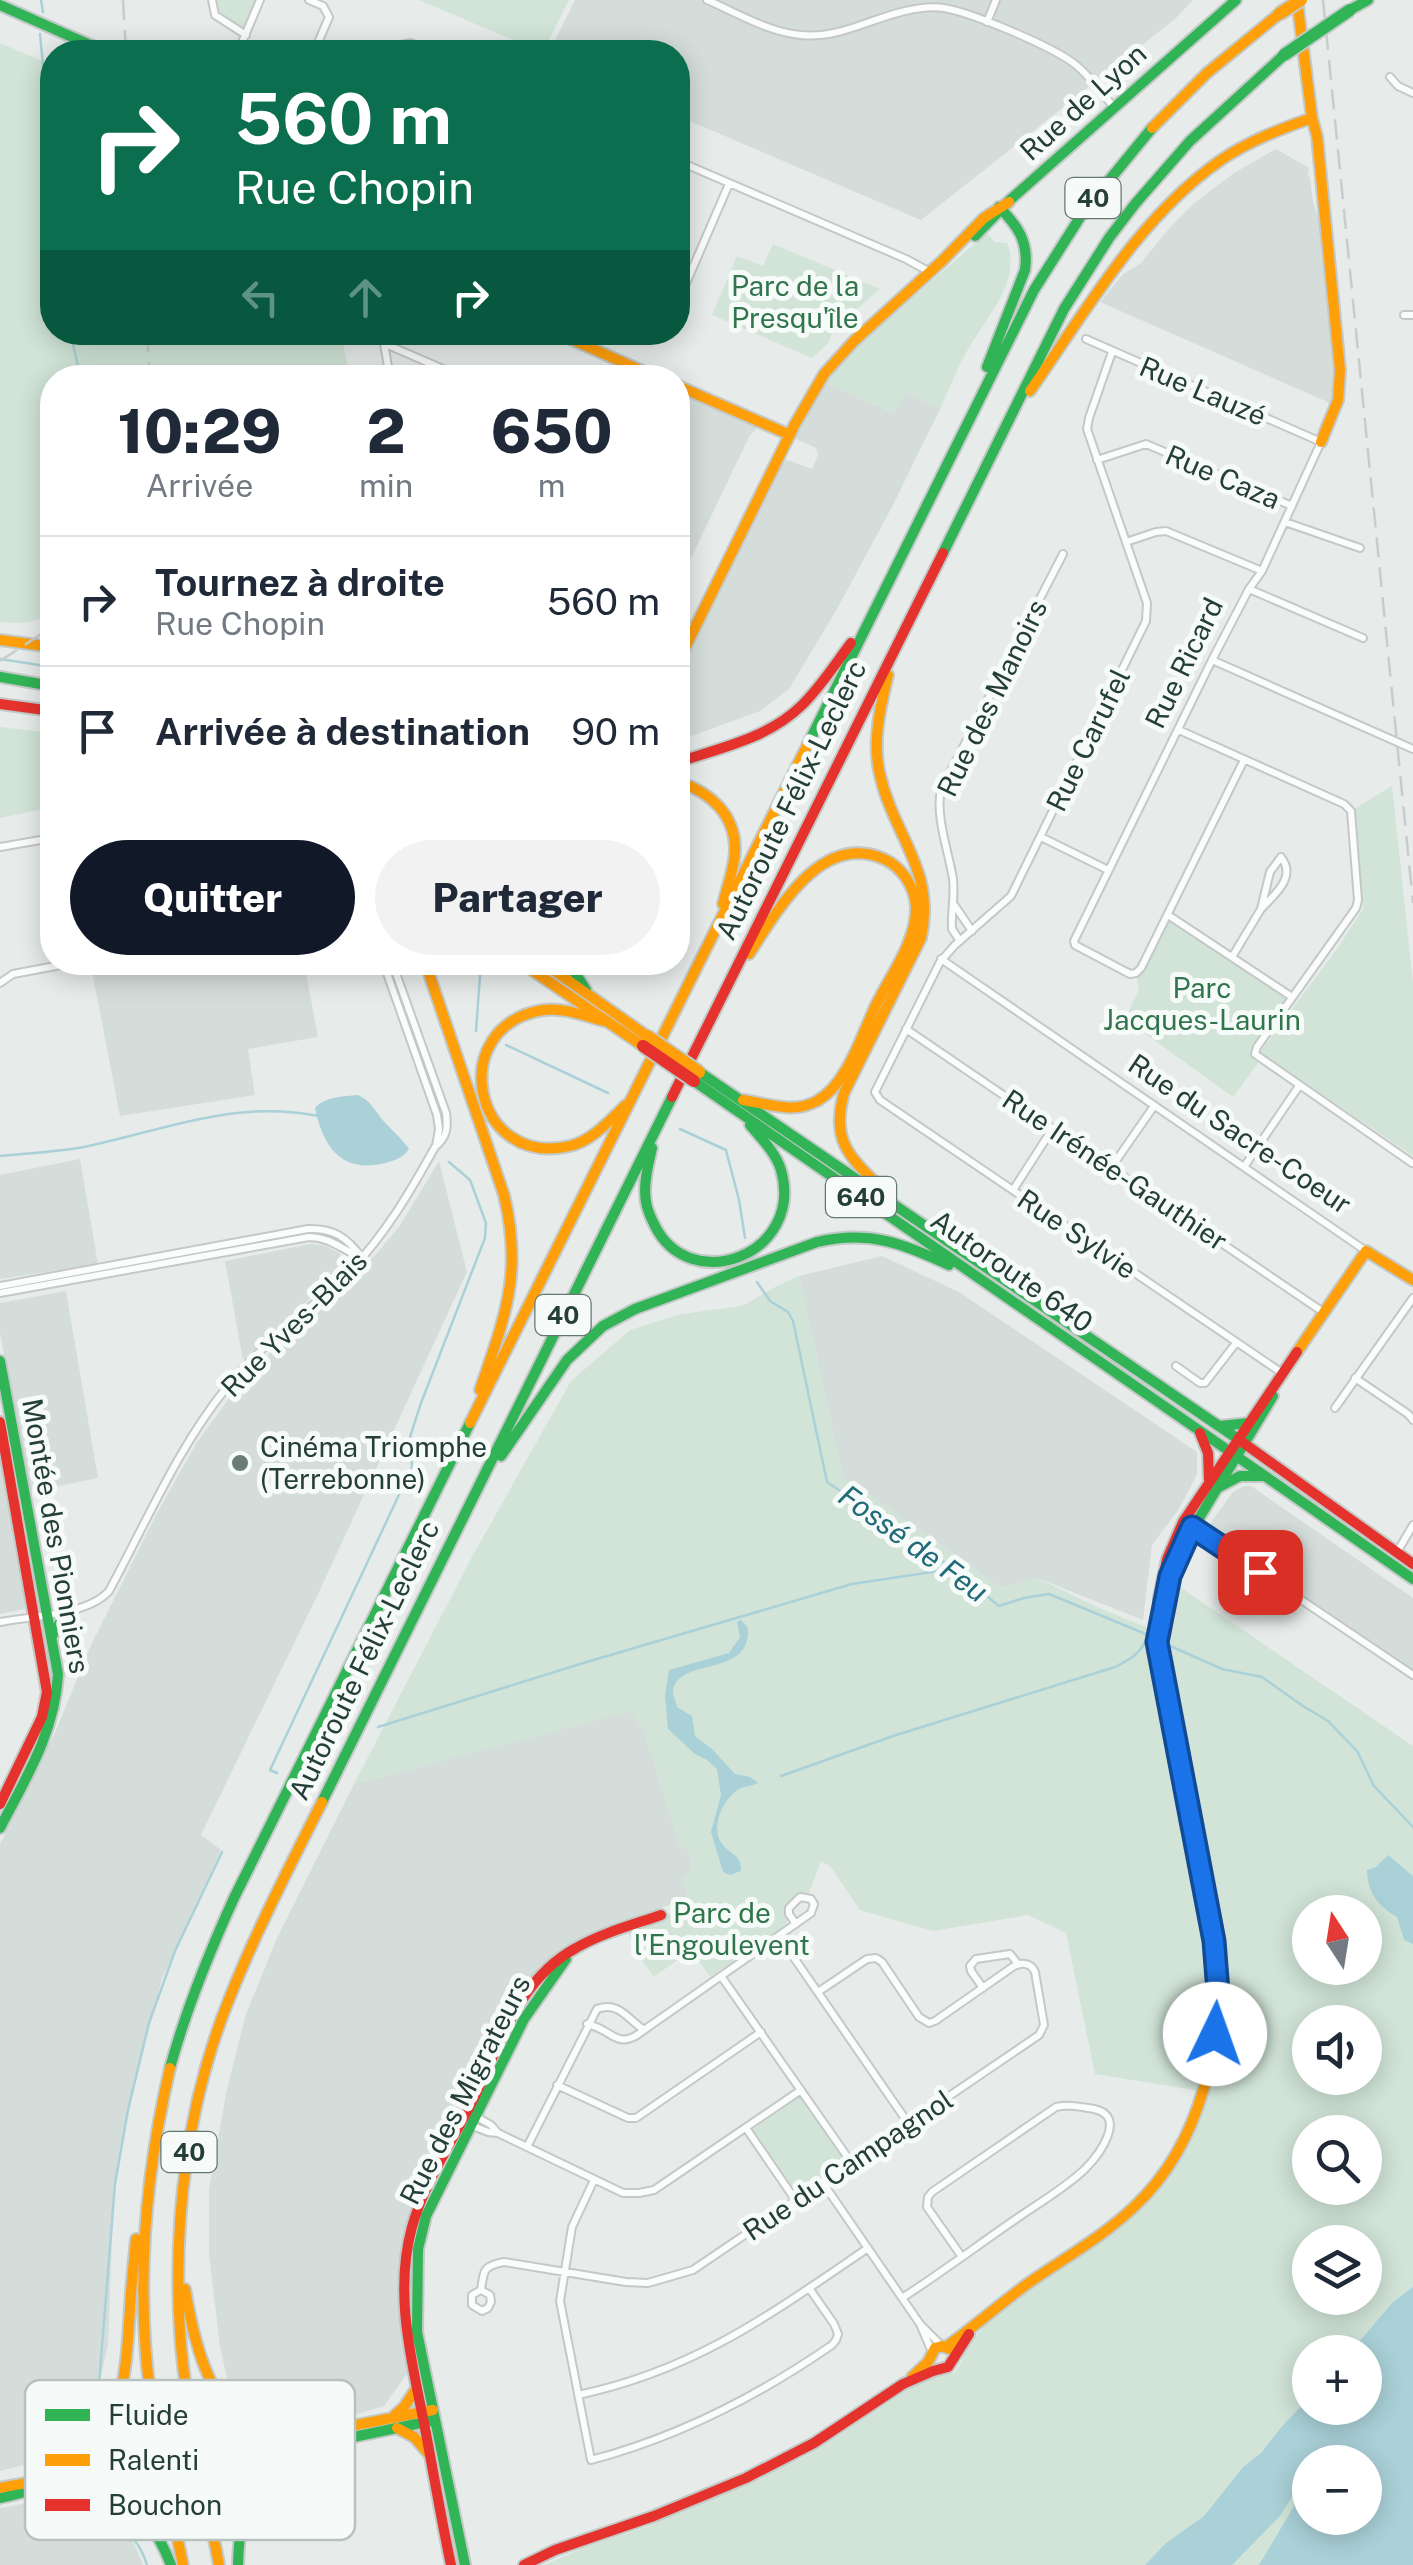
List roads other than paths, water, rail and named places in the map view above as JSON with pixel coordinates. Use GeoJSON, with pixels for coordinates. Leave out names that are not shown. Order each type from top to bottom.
{"type":"FeatureCollection","features":[{"type":"Feature","properties":{"kind":"main road","name":"Rue de Lyon"},"geometry":{"type":"LineString","coordinates":[[690,637],[790,435],[834,362],[989,213],[1003,206],[1236,0]]}},
{"type":"Feature","properties":{"kind":"main road","name":"Autoroute Félix-Leclerc"},"geometry":{"type":"LineString","coordinates":[[150,2380],[144,2248],[153,2148],[176,2047],[213,1942],[1038,282],[1106,180],[1154,125],[1197,82],[1301,0]]}},
{"type":"Feature","properties":{"kind":"main road","name":"Rue Ricard"},"geometry":{"type":"LineString","coordinates":[[1301,0],[1339,353],[1340,386],[1321,442]]}},
{"type":"Feature","properties":{"kind":"main road","name":"Autoroute Félix-Leclerc"},"geometry":{"type":"LineString","coordinates":[[185,2380],[179,2247],[185,2178],[209,2058],[227,2003],[262,1921],[1005,425],[1072,295],[1126,214],[1166,166],[1200,128],[1284,56],[1368,0]]}},
{"type":"Feature","properties":{"kind":"main road"},"geometry":{"type":"LineString","coordinates":[[0,5],[79,40]]}},
{"type":"Feature","properties":{"kind":"main road"},"geometry":{"type":"LineString","coordinates":[[1005,425],[1116,268],[1169,203],[1232,154],[1276,130],[1312,118]]}},
{"type":"Feature","properties":{"kind":"main road"},"geometry":{"type":"LineString","coordinates":[[965,426],[1028,259],[1025,238],[1003,206]]}},
{"type":"Feature","properties":{"kind":"main road"},"geometry":{"type":"LineString","coordinates":[[585,345],[629,365]]}},
{"type":"Feature","properties":{"kind":"main road"},"geometry":{"type":"LineString","coordinates":[[690,391],[790,435]]}},
{"type":"Feature","properties":{"kind":"main road"},"geometry":{"type":"LineString","coordinates":[[690,758],[755,736],[790,715],[813,693],[872,613]]}},
{"type":"Feature","properties":{"kind":"main road"},"geometry":{"type":"LineString","coordinates":[[0,640],[40,645]]}},
{"type":"Feature","properties":{"kind":"main road"},"geometry":{"type":"LineString","coordinates":[[896,646],[878,715],[876,756],[885,794],[924,884],[927,915],[921,938],[844,1093],[837,1120],[847,1152],[904,1213]]}},
{"type":"Feature","properties":{"kind":"main road"},"geometry":{"type":"LineString","coordinates":[[0,677],[40,684]]}},
{"type":"Feature","properties":{"kind":"main road"},"geometry":{"type":"LineString","coordinates":[[0,704],[40,709]]}},
{"type":"Feature","properties":{"kind":"main road"},"geometry":{"type":"LineString","coordinates":[[690,785],[714,800],[732,827],[734,857],[718,924]]}},
{"type":"Feature","properties":{"kind":"main road"},"geometry":{"type":"LineString","coordinates":[[725,989],[792,892],[829,860],[851,853],[873,854],[895,865],[907,879],[916,909],[911,935],[836,1084],[822,1098],[802,1107],[777,1107],[738,1099]]}},
{"type":"Feature","properties":{"kind":"main road"},"geometry":{"type":"LineString","coordinates":[[429,975],[514,1234],[509,1299],[462,1440]]}},
{"type":"Feature","properties":{"kind":"main road","name":"Autoroute 640"},"geometry":{"type":"LineString","coordinates":[[539,975],[604,1021],[645,1041]]}},
{"type":"Feature","properties":{"kind":"main road","name":"Autoroute 640"},"geometry":{"type":"LineString","coordinates":[[560,975],[743,1116],[1199,1431],[1238,1448]]}},
{"type":"Feature","properties":{"kind":"main road"},"geometry":{"type":"LineString","coordinates":[[576,975],[590,996]]}},
{"type":"Feature","properties":{"kind":"main road"},"geometry":{"type":"LineString","coordinates":[[604,1021],[548,1009],[511,1021],[494,1038],[484,1058],[480,1079],[484,1102],[494,1122],[510,1138],[532,1147],[556,1149],[588,1138],[632,1100]]}},
{"type":"Feature","properties":{"kind":"main road","name":"Autoroute 640"},"geometry":{"type":"LineString","coordinates":[[696,1077],[738,1099],[1220,1426],[1238,1448]]}},
{"type":"Feature","properties":{"kind":"main road"},"geometry":{"type":"LineString","coordinates":[[655,1130],[645,1188],[654,1228],[684,1256],[702,1262],[725,1262],[747,1256],[769,1238],[779,1222],[785,1198],[777,1160],[743,1116]]}},
{"type":"Feature","properties":{"kind":"main road"},"geometry":{"type":"LineString","coordinates":[[472,1499],[567,1360],[597,1330],[628,1312],[817,1242],[854,1234],[894,1240],[978,1278]]}},
{"type":"Feature","properties":{"kind":"main road"},"geometry":{"type":"LineString","coordinates":[[1238,1448],[1248,1423],[1366,1251]]}},
{"type":"Feature","properties":{"kind":"main road","name":"Rue du Sacre-Coeur"},"geometry":{"type":"LineString","coordinates":[[1366,1251],[1413,1280]]}},
{"type":"Feature","properties":{"kind":"main road","name":"Montée des Pionniers"},"geometry":{"type":"LineString","coordinates":[[0,1828],[46,1704],[41,1614],[1,1371]]}},
{"type":"Feature","properties":{"kind":"main road"},"geometry":{"type":"LineString","coordinates":[[524,2565],[561,2546],[691,2502],[839,2428],[908,2381],[1008,2298],[1122,2217],[1160,2178],[1192,2120],[1204,2082],[1215,2034],[1218,1992],[1210,1920],[1157,1636],[1169,1566],[1188,1524],[1268,1407],[1280,1377]]}},
{"type":"Feature","properties":{"kind":"main road","name":"Montée des Pionniers"},"geometry":{"type":"LineString","coordinates":[[0,1422],[41,1614],[58,1674],[57,1704],[0,1804]]}},
{"type":"Feature","properties":{"kind":"main road"},"geometry":{"type":"LineString","coordinates":[[1220,1426],[1248,1423]]}},
{"type":"Feature","properties":{"kind":"main road"},"geometry":{"type":"LineString","coordinates":[[1199,1431],[1208,1453],[1213,1484]]}},
{"type":"Feature","properties":{"kind":"main road"},"geometry":{"type":"LineString","coordinates":[[1238,1448],[1289,1475],[1394,1558],[1413,1579]]}},
{"type":"Feature","properties":{"kind":"main road"},"geometry":{"type":"LineString","coordinates":[[1238,1448],[1263,1476],[1394,1558],[1413,1564]]}},
{"type":"Feature","properties":{"kind":"main road"},"geometry":{"type":"LineString","coordinates":[[1213,1484],[1240,1476],[1263,1476]]}},
{"type":"Feature","properties":{"kind":"main road"},"geometry":{"type":"LineString","coordinates":[[52,1642],[57,1626],[73,1610]]}},
{"type":"Feature","properties":{"kind":"main road","name":"Rue des Migrateurs"},"geometry":{"type":"LineString","coordinates":[[463,2563],[428,2416],[416,2324],[418,2249],[429,2209],[514,2014],[527,1993],[560,1956],[661,1915]]}},
{"type":"Feature","properties":{"kind":"main road","name":"Rue des Migrateurs"},"geometry":{"type":"LineString","coordinates":[[463,2563],[428,2453],[428,2416],[416,2389],[404,2320],[408,2242],[420,2207],[469,2119]]}},
{"type":"Feature","properties":{"kind":"main road"},"geometry":{"type":"LineString","coordinates":[[124,2380],[135,2248],[153,2148]]}},
{"type":"Feature","properties":{"kind":"main road"},"geometry":{"type":"LineString","coordinates":[[179,2247],[186,2296],[211,2380]]}},
{"type":"Feature","properties":{"kind":"main road"},"geometry":{"type":"LineString","coordinates":[[395,2423],[416,2389]]}},
{"type":"Feature","properties":{"kind":"main road"},"geometry":{"type":"LineString","coordinates":[[355,2434],[428,2416]]}},
{"type":"Feature","properties":{"kind":"main road"},"geometry":{"type":"LineString","coordinates":[[355,2429],[395,2423],[428,2453]]}},
{"type":"Feature","properties":{"kind":"main road"},"geometry":{"type":"LineString","coordinates":[[0,2488],[25,2482]]}},
{"type":"Feature","properties":{"kind":"main road"},"geometry":{"type":"LineString","coordinates":[[0,2498],[25,2493]]}},
{"type":"Feature","properties":{"kind":"main road"},"geometry":{"type":"LineString","coordinates":[[160,2540],[171,2565]]}},
{"type":"Feature","properties":{"kind":"main road","name":"Autoroute Félix-Leclerc"},"geometry":{"type":"LineString","coordinates":[[178,2540],[183,2565]]}},
{"type":"Feature","properties":{"kind":"main road","name":"Autoroute Félix-Leclerc"},"geometry":{"type":"LineString","coordinates":[[214,2540],[219,2565]]}},
{"type":"Feature","properties":{"kind":"main road"},"geometry":{"type":"LineString","coordinates":[[238,2565],[239,2540]]}},
{"type":"Feature","properties":{"kind":"street"},"geometry":{"type":"LineString","coordinates":[[212,0],[216,15],[246,35]]}},
{"type":"Feature","properties":{"kind":"street"},"geometry":{"type":"LineString","coordinates":[[244,40],[260,0]]}},
{"type":"Feature","properties":{"kind":"street"},"geometry":{"type":"LineString","coordinates":[[309,0],[323,6],[329,16],[319,40]]}},
{"type":"Feature","properties":{"kind":"street"},"geometry":{"type":"LineString","coordinates":[[707,0],[775,29],[800,35],[832,34],[902,12],[952,10],[987,22],[1071,62],[1114,107]]}},
{"type":"Feature","properties":{"kind":"street"},"geometry":{"type":"LineString","coordinates":[[987,22],[996,0]]}},
{"type":"Feature","properties":{"kind":"street"},"geometry":{"type":"LineString","coordinates":[[1390,77],[1413,93]]}},
{"type":"Feature","properties":{"kind":"street"},"geometry":{"type":"LineString","coordinates":[[690,166],[930,272]]}},
{"type":"Feature","properties":{"kind":"street"},"geometry":{"type":"LineString","coordinates":[[690,274],[729,184]]}},
{"type":"Feature","properties":{"kind":"street","name":"Rue Lauzé"},"geometry":{"type":"LineString","coordinates":[[1086,339],[1321,442]]}},
{"type":"Feature","properties":{"kind":"street"},"geometry":{"type":"LineString","coordinates":[[388,345],[434,365]]}},
{"type":"Feature","properties":{"kind":"street","name":"Rue Carufel"},"geometry":{"type":"LineString","coordinates":[[875,1090],[942,959],[1009,900],[1146,622],[1146,603],[1087,429],[1112,352]]}},
{"type":"Feature","properties":{"kind":"street","name":"Rue Ricard"},"geometry":{"type":"LineString","coordinates":[[1168,915],[1136,973],[1130,974],[1075,945],[1212,660],[1262,572],[1321,442]]}},
{"type":"Feature","properties":{"kind":"street","name":"Rue Caza"},"geometry":{"type":"LineString","coordinates":[[1097,460],[1146,444],[1292,506]]}},
{"type":"Feature","properties":{"kind":"street"},"geometry":{"type":"LineString","coordinates":[[1285,522],[1360,548]]}},
{"type":"Feature","properties":{"kind":"street"},"geometry":{"type":"LineString","coordinates":[[1126,542],[1166,532],[1262,572]]}},
{"type":"Feature","properties":{"kind":"street","name":"Rue des Manoirs"},"geometry":{"type":"LineString","coordinates":[[960,941],[952,928],[953,881],[939,806],[941,790],[1063,554]]}},
{"type":"Feature","properties":{"kind":"street"},"geometry":{"type":"LineString","coordinates":[[1249,589],[1363,638]]}},
{"type":"Feature","properties":{"kind":"street"},"geometry":{"type":"LineString","coordinates":[[690,627],[694,629]]}},
{"type":"Feature","properties":{"kind":"street"},"geometry":{"type":"LineString","coordinates":[[1212,660],[1413,750]]}},
{"type":"Feature","properties":{"kind":"street"},"geometry":{"type":"LineString","coordinates":[[1179,730],[1344,804],[1351,811],[1356,908],[1255,1054],[1412,1163]]}},
{"type":"Feature","properties":{"kind":"street"},"geometry":{"type":"LineString","coordinates":[[1244,760],[1168,915],[1292,997]]}},
{"type":"Feature","properties":{"kind":"street"},"geometry":{"type":"LineString","coordinates":[[1041,837],[1108,870]]}},
{"type":"Feature","properties":{"kind":"street"},"geometry":{"type":"LineString","coordinates":[[0,847],[40,840]]}},
{"type":"Feature","properties":{"kind":"street"},"geometry":{"type":"LineString","coordinates":[[1232,957],[1262,909],[1286,882],[1288,868],[1281,857],[1270,872],[1262,909]]}},
{"type":"Feature","properties":{"kind":"street","name":"Rue des Manoirs"},"geometry":{"type":"LineString","coordinates":[[954,905],[972,931]]}},
{"type":"Feature","properties":{"kind":"street","name":"Rue du Sacre-Coeur"},"geometry":{"type":"LineString","coordinates":[[942,959],[1366,1251]]}},
{"type":"Feature","properties":{"kind":"street"},"geometry":{"type":"LineString","coordinates":[[0,983],[12,974],[40,969]]}},
{"type":"Feature","properties":{"kind":"street"},"geometry":{"type":"LineString","coordinates":[[388,975],[437,1115],[435,1147]]}},
{"type":"Feature","properties":{"kind":"street","name":"Rue Yves-Blais"},"geometry":{"type":"LineString","coordinates":[[0,1622],[95,1604],[109,1591],[194,1433],[227,1386],[362,1258],[396,1214],[435,1147],[444,1140],[446,1114],[397,975]]}},
{"type":"Feature","properties":{"kind":"street","name":"Rue Irénée-Gauthier"},"geometry":{"type":"LineString","coordinates":[[906,1028],[1324,1313]]}},
{"type":"Feature","properties":{"kind":"street"},"geometry":{"type":"LineString","coordinates":[[1244,1167],[1299,1086]]}},
{"type":"Feature","properties":{"kind":"street","name":"Rue Sylvie"},"geometry":{"type":"LineString","coordinates":[[875,1090],[880,1100],[1280,1377]]}},
{"type":"Feature","properties":{"kind":"street"},"geometry":{"type":"LineString","coordinates":[[1112,1168],[1154,1106]]}},
{"type":"Feature","properties":{"kind":"street"},"geometry":{"type":"LineString","coordinates":[[1012,1190],[1054,1128]]}},
{"type":"Feature","properties":{"kind":"street"},"geometry":{"type":"LineString","coordinates":[[0,1290],[322,1229],[341,1235],[362,1258]]}},
{"type":"Feature","properties":{"kind":"street"},"geometry":{"type":"LineString","coordinates":[[1335,1408],[1413,1298]]}},
{"type":"Feature","properties":{"kind":"street"},"geometry":{"type":"LineString","coordinates":[[1176,1366],[1204,1384],[1236,1343]]}},
{"type":"Feature","properties":{"kind":"street"},"geometry":{"type":"LineString","coordinates":[[1355,1378],[1413,1420]]}},
{"type":"Feature","properties":{"kind":"street"},"geometry":{"type":"LineString","coordinates":[[1188,1524],[1413,1674]]}},
{"type":"Feature","properties":{"kind":"street"},"geometry":{"type":"LineString","coordinates":[[1394,1558],[1413,1525]]}},
{"type":"Feature","properties":{"kind":"street"},"geometry":{"type":"LineString","coordinates":[[587,2024],[629,2040],[796,1924],[814,1910],[811,1899],[800,1898],[789,1908],[796,1924]]}},
{"type":"Feature","properties":{"kind":"street"},"geometry":{"type":"LineString","coordinates":[[779,1936],[908,2122]]}},
{"type":"Feature","properties":{"kind":"street"},"geometry":{"type":"LineString","coordinates":[[818,1992],[867,1959],[876,1958],[918,2016],[935,2022],[1018,1964],[1010,1954],[976,1959],[970,1966],[983,1988]]}},
{"type":"Feature","properties":{"kind":"street","name":"Rue du Campagnol"},"geometry":{"type":"LineString","coordinates":[[482,2290],[484,2272],[492,2264],[504,2262],[637,2283],[693,2270],[1043,2030],[1036,1972],[1028,1964],[1018,1964]]}},
{"type":"Feature","properties":{"kind":"street"},"geometry":{"type":"LineString","coordinates":[[721,1976],[852,2162]]}},
{"type":"Feature","properties":{"kind":"street"},"geometry":{"type":"LineString","coordinates":[[527,2147],[597,2008],[616,2007],[644,2030]]}},
{"type":"Feature","properties":{"kind":"street"},"geometry":{"type":"LineString","coordinates":[[558,2085],[628,2118],[636,2118],[760,2032]]}},
{"type":"Feature","properties":{"kind":"street"},"geometry":{"type":"LineString","coordinates":[[469,2119],[488,2132],[498,2133],[623,2192],[646,2192],[801,2090]]}},
{"type":"Feature","properties":{"kind":"street"},"geometry":{"type":"LineString","coordinates":[[902,2298],[962,2257],[1086,2168],[1108,2136],[1108,2115],[1067,2105],[1056,2107],[932,2192],[927,2207],[962,2257]]}},
{"type":"Feature","properties":{"kind":"street"},"geometry":{"type":"LineString","coordinates":[[746,2128],[796,2201]]}},
{"type":"Feature","properties":{"kind":"street"},"geometry":{"type":"LineString","coordinates":[[594,2180],[572,2228],[560,2301],[591,2460],[707,2418],[832,2345],[837,2330],[809,2288]]}},
{"type":"Feature","properties":{"kind":"street"},"geometry":{"type":"LineString","coordinates":[[823,2183],[940,2354]]}},
{"type":"Feature","properties":{"kind":"street"},"geometry":{"type":"LineString","coordinates":[[578,2395],[635,2380],[708,2350],[750,2327],[868,2248]]}},
{"type":"Feature","properties":{"kind":"water"},"geometry":{"type":"Polygon","coordinates":[[[358,1095],[409,1149],[403,1155],[381,1164],[355,1164],[344,1160],[329,1145],[315,1108],[329,1099],[358,1095]]]}},
{"type":"Feature","properties":{"kind":"water"},"geometry":{"type":"Polygon","coordinates":[[[741,1620],[748,1628],[746,1644],[738,1654],[687,1674],[678,1680],[673,1691],[677,1707],[692,1716],[695,1736],[735,1774],[758,1783],[735,1792],[719,1817],[719,1839],[741,1865],[741,1871],[730,1875],[723,1872],[711,1832],[721,1795],[717,1769],[668,1729],[665,1696],[669,1670],[729,1653],[740,1637],[737,1622],[741,1620]]]}},
{"type":"Feature","properties":{"kind":"water"},"geometry":{"type":"Polygon","coordinates":[[[1388,1855],[1413,1876],[1413,1944],[1404,1940],[1397,1917],[1382,1906],[1382,1895],[1371,1892],[1367,1870],[1388,1855]]]}},
{"type":"Feature","properties":{"kind":"water"},"geometry":{"type":"Polygon","coordinates":[[[1413,2287],[1413,2565],[1259,2565],[1292,2509],[1292,2535],[1382,2535],[1382,2445],[1292,2445],[1292,2497],[1280,2516],[1232,2565],[1145,2565],[1166,2543],[1204,2516],[1292,2416],[1292,2425],[1382,2425],[1382,2335],[1365,2335],[1413,2287]]]}},
{"type":"Feature","properties":{"kind":"waterway"},"geometry":{"type":"LineString","coordinates":[[41,0],[43,12]]}},
{"type":"Feature","properties":{"kind":"waterway","name":"Fossé de Feu"},"geometry":{"type":"LineString","coordinates":[[40,34],[41,40]]}},
{"type":"Feature","properties":{"kind":"waterway","name":"Fossé de Feu"},"geometry":{"type":"LineString","coordinates":[[73,345],[78,365]]}},
{"type":"Feature","properties":{"kind":"waterway"},"geometry":{"type":"LineString","coordinates":[[0,659],[40,665]]}},
{"type":"Feature","properties":{"kind":"waterway","name":"Fossé de Feu"},"geometry":{"type":"LineString","coordinates":[[476,1031],[480,975]]}},
{"type":"Feature","properties":{"kind":"waterway","name":"Fossé de Feu"},"geometry":{"type":"LineString","coordinates":[[506,1045],[608,1093]]}},
{"type":"Feature","properties":{"kind":"waterway"},"geometry":{"type":"LineString","coordinates":[[0,1156],[84,1147],[229,1114],[258,1111],[319,1116]]}},
{"type":"Feature","properties":{"kind":"waterway","name":"Fossé de Feu"},"geometry":{"type":"LineString","coordinates":[[680,1129],[726,1150],[745,1238]]}},
{"type":"Feature","properties":{"kind":"waterway"},"geometry":{"type":"LineString","coordinates":[[277,1773],[270,1770],[412,1467],[410,1437],[485,1238],[486,1223],[470,1180],[449,1162]]}},
{"type":"Feature","properties":{"kind":"waterway","name":"Fossé de Feu"},"geometry":{"type":"LineString","coordinates":[[757,1282],[770,1301],[788,1312],[793,1321],[827,1482],[954,1569],[999,1606],[1049,1594],[1148,1635],[1135,1655],[1115,1667],[893,1736],[781,1776]]}},
{"type":"Feature","properties":{"kind":"waterway"},"geometry":{"type":"LineString","coordinates":[[378,1727],[852,1584],[952,1569]]}},
{"type":"Feature","properties":{"kind":"waterway","name":"Fossé de Feu"},"geometry":{"type":"LineString","coordinates":[[1168,1645],[1222,1669],[1262,1677],[1328,1721],[1357,1751],[1374,1786],[1413,1827]]}},
{"type":"Feature","properties":{"kind":"waterway"},"geometry":{"type":"LineString","coordinates":[[99,2380],[115,2184],[128,2110],[149,2023],[175,1951],[222,1852]]}},
{"type":"Feature","properties":{"kind":"waterway"},"geometry":{"type":"LineString","coordinates":[[134,2540],[147,2565]]}},
{"type":"Feature","properties":{"kind":"railway"},"geometry":{"type":"LineString","coordinates":[[123,0],[125,40]]}},
{"type":"Feature","properties":{"kind":"railway"},"geometry":{"type":"LineString","coordinates":[[1323,0],[1413,903]]}},
{"type":"Feature","properties":{"kind":"railway"},"geometry":{"type":"LineString","coordinates":[[148,345],[149,365]]}},
{"type":"Feature","properties":{"kind":"railway"},"geometry":{"type":"LineString","coordinates":[[0,661],[40,635]]}},
{"type":"Feature","properties":{"kind":"place","name":"Cinéma Triomphe (Terrebonne)"},"geometry":{"type":"Point","coordinates":[240,1463]}},
{"type":"Feature","properties":{"kind":"park label","name":"Parc de la Presqu'île"},"geometry":{"type":"Point","coordinates":[795,302]}},
{"type":"Feature","properties":{"kind":"park label","name":"Parc Jacques-Laurin"},"geometry":{"type":"Point","coordinates":[1202,1004]}},
{"type":"Feature","properties":{"kind":"park label","name":"Parc de l'Engoulevent"},"geometry":{"type":"Point","coordinates":[722,1929]}}]}
